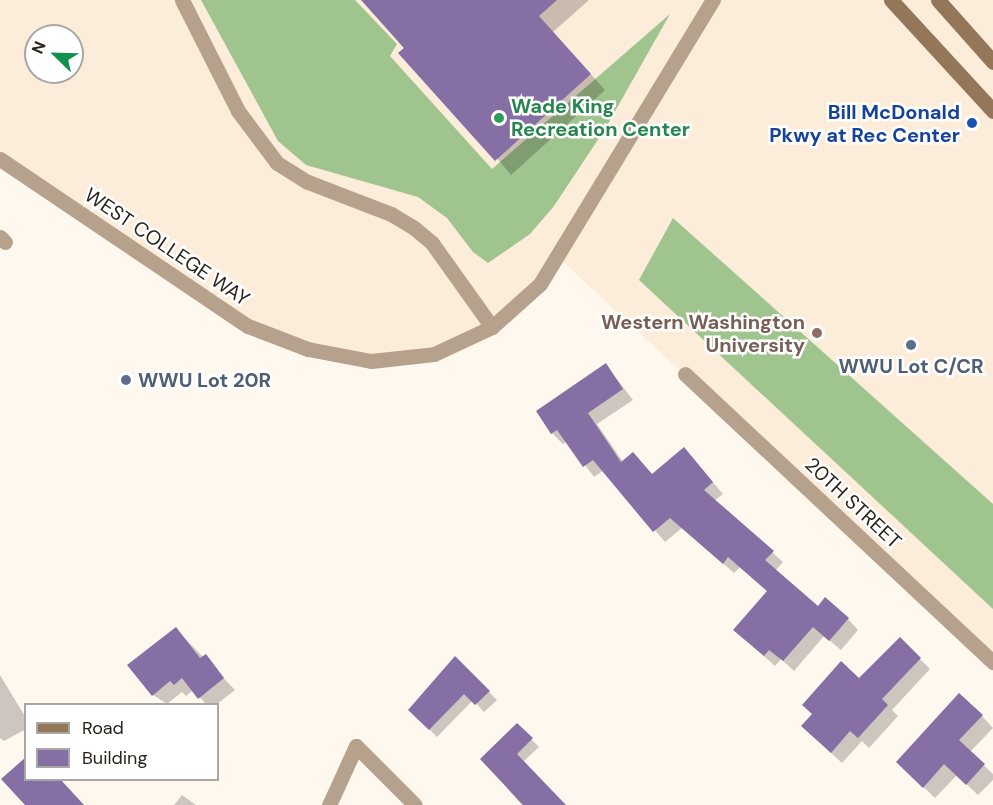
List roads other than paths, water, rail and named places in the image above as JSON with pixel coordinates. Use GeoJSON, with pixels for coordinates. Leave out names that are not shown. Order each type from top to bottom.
{"type":"FeatureCollection","features":[{"type":"Feature","properties":{"kind":"main road"},"geometry":{"type":"LineString","coordinates":[[891,0],[993,111]]}},
{"type":"Feature","properties":{"kind":"main road"},"geometry":{"type":"LineString","coordinates":[[938,0],[993,62]]}},
{"type":"Feature","properties":{"kind":"street"},"geometry":{"type":"LineString","coordinates":[[182,0],[238,111],[277,163],[308,182],[391,214],[413,227],[432,243],[492,327]]}},
{"type":"Feature","properties":{"kind":"street","name":"WEST COLLEGE WAY"},"geometry":{"type":"LineString","coordinates":[[0,159],[220,311],[277,339],[339,356],[370,361],[403,360],[434,354],[492,327],[518,307],[559,258],[713,0]]}},
{"type":"Feature","properties":{"kind":"street","name":"20TH STREET"},"geometry":{"type":"LineString","coordinates":[[685,374],[993,662]]}},
{"type":"Feature","properties":{"kind":"street"},"geometry":{"type":"LineString","coordinates":[[329,805],[357,746],[415,805]]}},
{"type":"Feature","properties":{"kind":"place","name":"Wade King Recreation Center"},"geometry":{"type":"Point","coordinates":[499,118]}},
{"type":"Feature","properties":{"kind":"place","name":"Bill McDonald Pkwy at Rec Center"},"geometry":{"type":"Point","coordinates":[972,123]}},
{"type":"Feature","properties":{"kind":"place","name":"Western Washington University"},"geometry":{"type":"Point","coordinates":[817,333]}},
{"type":"Feature","properties":{"kind":"place","name":"WWU Lot C/CR"},"geometry":{"type":"Point","coordinates":[911,345]}},
{"type":"Feature","properties":{"kind":"place","name":"WWU Lot 20R"},"geometry":{"type":"Point","coordinates":[126,380]}}]}
